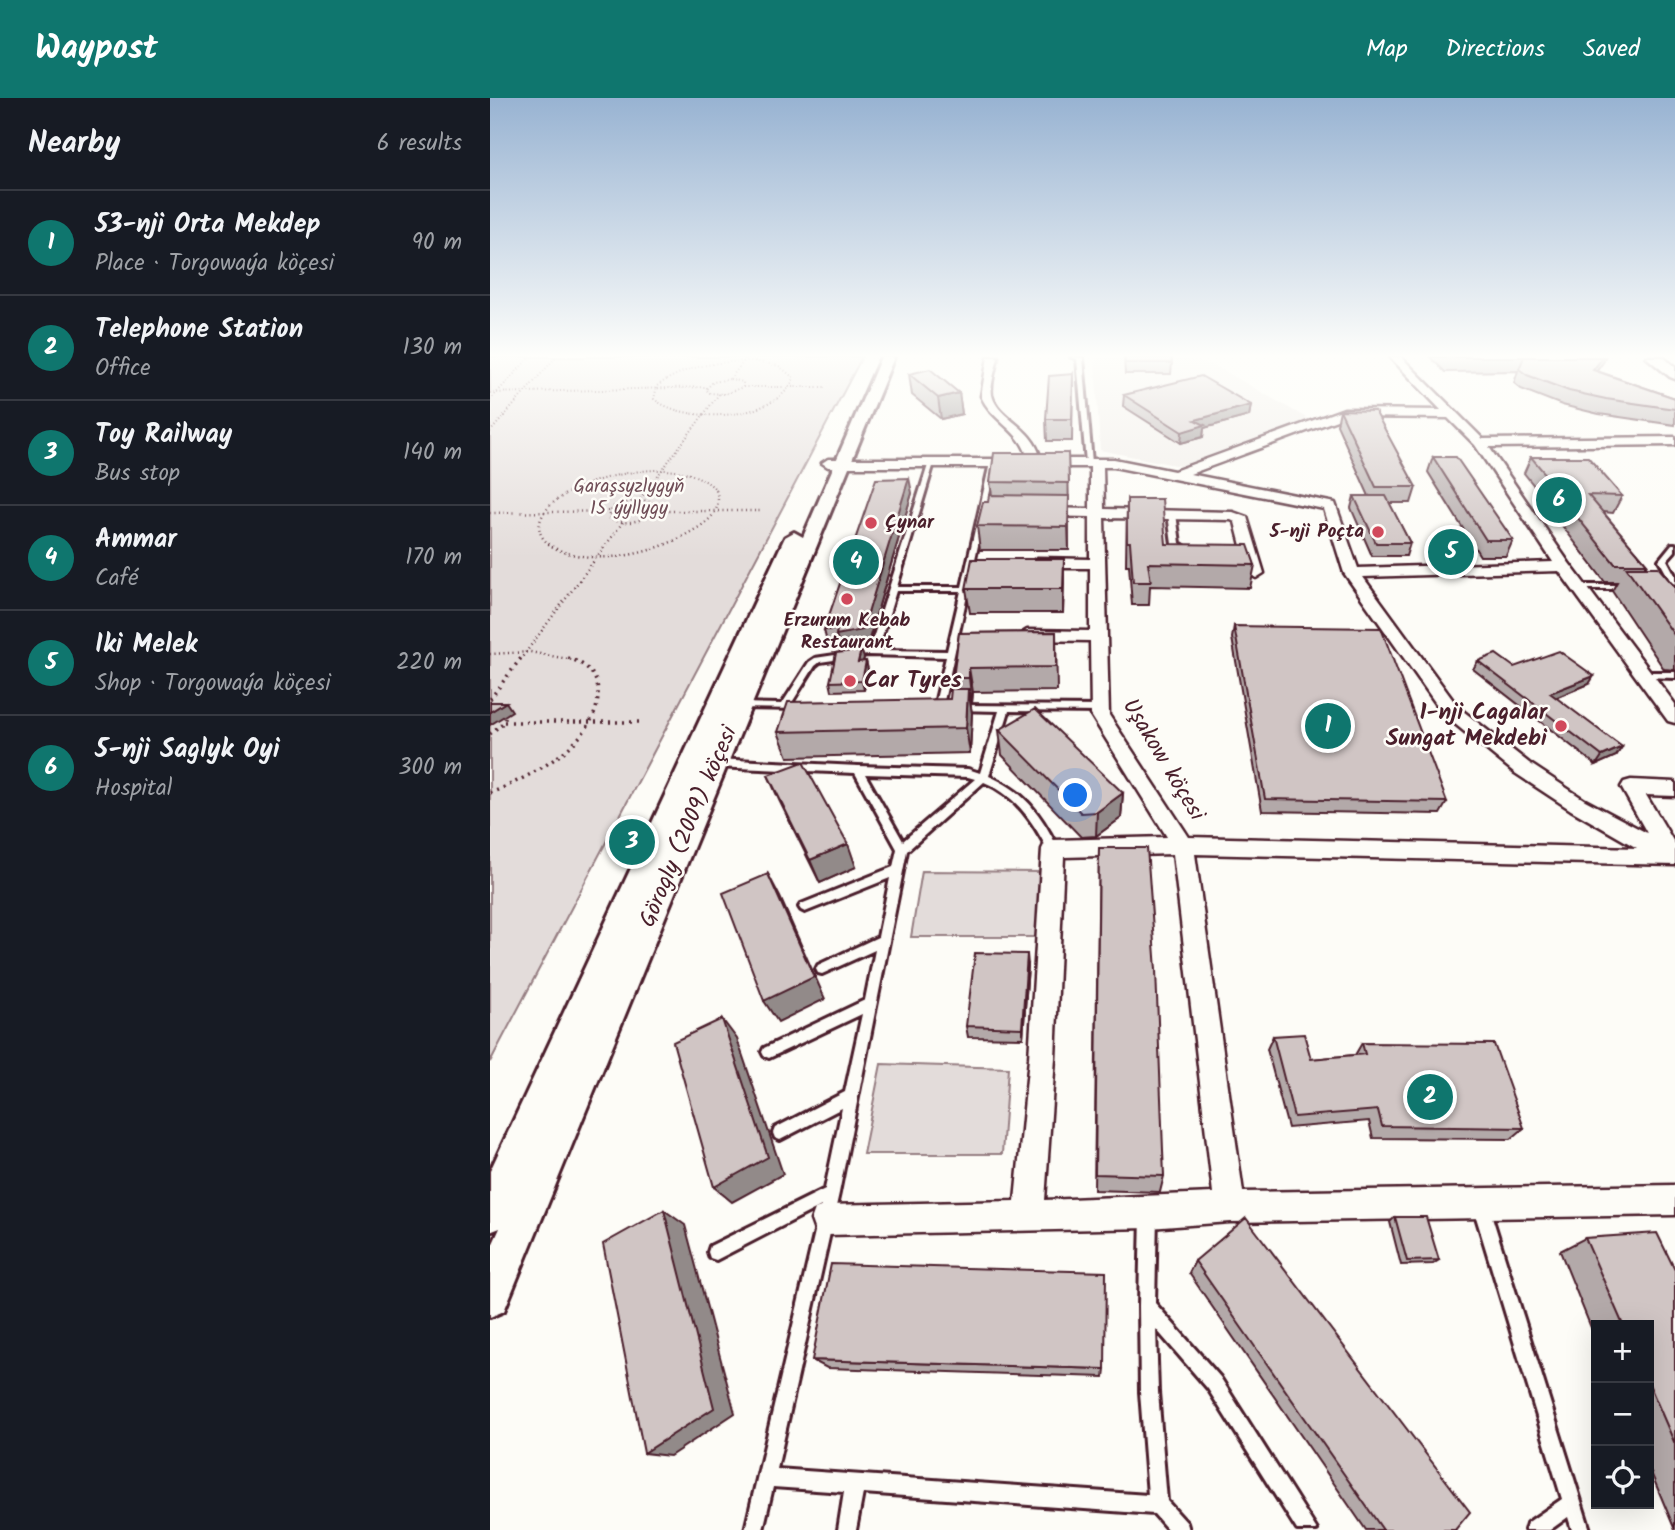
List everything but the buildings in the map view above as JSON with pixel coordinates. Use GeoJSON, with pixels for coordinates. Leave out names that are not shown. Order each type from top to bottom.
{"type":"FeatureCollection","features":[{"type":"Feature","properties":{"kind":"street","name":"Görogly (2009) köçesi"},"geometry":{"type":"LineString","coordinates":[[836,463],[850,424]]}},
{"type":"Feature","properties":{"kind":"street","name":"Görogly (2009) köçesi"},"geometry":{"type":"LineString","coordinates":[[490,1213],[690,763],[729,706],[855,424]]}},
{"type":"Feature","properties":{"kind":"street"},"geometry":{"type":"LineString","coordinates":[[1012,424],[1026,436],[1034,453],[1035,463]]}},
{"type":"Feature","properties":{"kind":"street"},"geometry":{"type":"LineString","coordinates":[[1181,496],[1323,424]]}},
{"type":"Feature","properties":{"kind":"street"},"geometry":{"type":"LineString","coordinates":[[1460,424],[1480,443],[1563,566],[1675,717]]}},
{"type":"Feature","properties":{"kind":"street"},"geometry":{"type":"LineString","coordinates":[[1480,443],[1675,442]]}},
{"type":"Feature","properties":{"kind":"street"},"geometry":{"type":"LineString","coordinates":[[836,463],[1114,463],[1181,496],[1242,520],[1244,552],[1256,573]]}},
{"type":"Feature","properties":{"kind":"street","name":"Uşakow köçesi"},"geometry":{"type":"LineString","coordinates":[[1092,463],[1097,513],[1100,715],[1183,845],[1230,1207]]}},
{"type":"Feature","properties":{"kind":"street"},"geometry":{"type":"LineString","coordinates":[[1021,512],[1097,513],[1181,496],[1329,506],[1352,573],[1451,711],[1522,768],[1674,861]]}},
{"type":"Feature","properties":{"kind":"street"},"geometry":{"type":"LineString","coordinates":[[1028,563],[1097,564]]}},
{"type":"Feature","properties":{"kind":"street"},"geometry":{"type":"LineString","coordinates":[[1352,573],[1563,566]]}},
{"type":"Feature","properties":{"kind":"street"},"geometry":{"type":"LineString","coordinates":[[1007,635],[1099,636]]}},
{"type":"Feature","properties":{"kind":"street","name":"Görogly (2009) köçesi"},"geometry":{"type":"LineString","coordinates":[[490,1297],[717,763],[729,706]]}},
{"type":"Feature","properties":{"kind":"street"},"geometry":{"type":"LineString","coordinates":[[1674,861],[1631,787],[1675,789]]}},
{"type":"Feature","properties":{"kind":"street"},"geometry":{"type":"LineString","coordinates":[[1029,1215],[1042,1058],[1054,849],[1183,845],[1674,861]]}},
{"type":"Feature","properties":{"kind":"street"},"geometry":{"type":"LineString","coordinates":[[829,1206],[1029,1215],[1149,1213],[1230,1207],[1675,1200]]}},
{"type":"Feature","properties":{"kind":"lane"},"geometry":{"type":"LineString","coordinates":[[1088,424],[1092,463]]}},
{"type":"Feature","properties":{"kind":"lane"},"geometry":{"type":"LineString","coordinates":[[869,653],[874,650],[930,463]]}},
{"type":"Feature","properties":{"kind":"lane"},"geometry":{"type":"LineString","coordinates":[[939,708],[951,654],[961,635],[964,589],[979,562],[990,512],[993,463]]}},
{"type":"Feature","properties":{"kind":"lane"},"geometry":{"type":"LineString","coordinates":[[1181,496],[1177,544],[1186,551],[1199,551]]}},
{"type":"Feature","properties":{"kind":"lane"},"geometry":{"type":"LineString","coordinates":[[1675,546],[1663,560],[1675,582]]}},
{"type":"Feature","properties":{"kind":"lane"},"geometry":{"type":"LineString","coordinates":[[1579,587],[1634,586]]}},
{"type":"Feature","properties":{"kind":"lane"},"geometry":{"type":"LineString","coordinates":[[1661,588],[1675,590]]}},
{"type":"Feature","properties":{"kind":"lane"},"geometry":{"type":"LineString","coordinates":[[892,589],[964,589]]}},
{"type":"Feature","properties":{"kind":"lane"},"geometry":{"type":"LineString","coordinates":[[785,706],[812,664],[818,660],[869,653],[951,654]]}},
{"type":"Feature","properties":{"kind":"lane"},"geometry":{"type":"LineString","coordinates":[[1644,675],[1675,675]]}},
{"type":"Feature","properties":{"kind":"lane"},"geometry":{"type":"LineString","coordinates":[[729,706],[813,707]]}},
{"type":"Feature","properties":{"kind":"lane"},"geometry":{"type":"LineString","coordinates":[[925,707],[1100,709]]}},
{"type":"Feature","properties":{"kind":"lane"},"geometry":{"type":"LineString","coordinates":[[754,1530],[829,1206],[902,849],[984,776],[1005,708]]}},
{"type":"Feature","properties":{"kind":"lane"},"geometry":{"type":"LineString","coordinates":[[690,763],[968,773],[984,776],[1010,788],[1038,819],[1054,849]]}},
{"type":"Feature","properties":{"kind":"lane"},"geometry":{"type":"LineString","coordinates":[[858,770],[902,849]]}},
{"type":"Feature","properties":{"kind":"lane"},"geometry":{"type":"LineString","coordinates":[[805,907],[898,870]]}},
{"type":"Feature","properties":{"kind":"lane"},"geometry":{"type":"LineString","coordinates":[[822,968],[884,940]]}},
{"type":"Feature","properties":{"kind":"lane"},"geometry":{"type":"LineString","coordinates":[[769,1052],[870,1004]]}},
{"type":"Feature","properties":{"kind":"lane"},"geometry":{"type":"LineString","coordinates":[[780,1133],[851,1096]]}},
{"type":"Feature","properties":{"kind":"lane"},"geometry":{"type":"LineString","coordinates":[[1480,1204],[1581,1530]]}},
{"type":"Feature","properties":{"kind":"lane"},"geometry":{"type":"LineString","coordinates":[[716,1252],[829,1206]]}},
{"type":"Feature","properties":{"kind":"lane"},"geometry":{"type":"LineString","coordinates":[[1149,1213],[1149,1392],[1158,1505],[1180,1530]]}},
{"type":"Feature","properties":{"kind":"lane"},"geometry":{"type":"LineString","coordinates":[[1147,1306],[1214,1383],[1308,1530]]}},
{"type":"Feature","properties":{"kind":"lane"},"geometry":{"type":"LineString","coordinates":[[766,1477],[1158,1505]]}},
{"type":"Feature","properties":{"kind":"lane"},"geometry":{"type":"LineString","coordinates":[[847,1530],[855,1484]]}},
{"type":"Feature","properties":{"kind":"lane"},"geometry":{"type":"LineString","coordinates":[[1534,1530],[1572,1503]]}},
{"type":"Feature","properties":{"kind":"path"},"geometry":{"type":"LineString","coordinates":[[640,499],[696,424]]}},
{"type":"Feature","properties":{"kind":"path"},"geometry":{"type":"LineString","coordinates":[[662,470],[691,473],[709,481],[721,496],[717,511],[703,526],[669,543],[637,553],[597,557],[564,552],[545,543],[539,535],[538,526],[546,511],[572,492],[598,481],[637,472],[662,470]]}},
{"type":"Feature","properties":{"kind":"path"},"geometry":{"type":"LineString","coordinates":[[490,513],[609,511],[618,504],[640,499],[655,504],[655,511]]}},
{"type":"Feature","properties":{"kind":"path"},"geometry":{"type":"LineString","coordinates":[[609,511],[608,517],[623,523],[645,518],[655,511],[760,511]]}},
{"type":"Feature","properties":{"kind":"path"},"geometry":{"type":"LineString","coordinates":[[497,702],[490,700],[623,523]]}},
{"type":"Feature","properties":{"kind":"path"},"geometry":{"type":"LineString","coordinates":[[490,654],[527,650],[566,655],[588,668],[596,680],[599,696],[589,722],[576,740],[529,775],[490,793]]}},
{"type":"Feature","properties":{"kind":"path"},"geometry":{"type":"LineString","coordinates":[[490,734],[508,716],[504,705]]}},
{"type":"Feature","properties":{"kind":"path"},"geometry":{"type":"LineString","coordinates":[[504,722],[645,722]]}},
{"type":"Feature","properties":{"kind":"shaded area"},"geometry":{"type":"Polygon","coordinates":[[[1099,424],[1299,424],[1180,466],[1100,450],[1099,424]]]}},
{"type":"Feature","properties":{"kind":"green space","name":"Garaşsyzlygyň 15 ýyllygy"},"geometry":{"type":"Polygon","coordinates":[[[490,424],[827,424],[490,1062],[490,424]]]}},
{"type":"Feature","properties":{"kind":"green space"},"geometry":{"type":"Polygon","coordinates":[[[922,871],[1045,872],[1043,937],[911,937],[922,871]]]}},
{"type":"Feature","properties":{"kind":"green space"},"geometry":{"type":"Polygon","coordinates":[[[881,1064],[1008,1068],[1002,1154],[863,1154],[881,1064]]]}},
{"type":"Feature","properties":{"kind":"place","name":"5-nji Saglyk Oyi"},"geometry":{"type":"Point","coordinates":[1559,500]}},
{"type":"Feature","properties":{"kind":"place","name":"Çynar"},"geometry":{"type":"Point","coordinates":[871,523]}},
{"type":"Feature","properties":{"kind":"place","name":"5-nji Poçta"},"geometry":{"type":"Point","coordinates":[1378,532]}},
{"type":"Feature","properties":{"kind":"place","name":"Iki Melek"},"geometry":{"type":"Point","coordinates":[1451,552]}},
{"type":"Feature","properties":{"kind":"place","name":"Ammar"},"geometry":{"type":"Point","coordinates":[856,562]}},
{"type":"Feature","properties":{"kind":"place","name":"Erzurum Kebab Restaurant"},"geometry":{"type":"Point","coordinates":[847,599]}},
{"type":"Feature","properties":{"kind":"place","name":"Car Tyres"},"geometry":{"type":"Point","coordinates":[850,681]}},
{"type":"Feature","properties":{"kind":"place","name":"53-nji Orta Mekdep"},"geometry":{"type":"Point","coordinates":[1328,726]}},
{"type":"Feature","properties":{"kind":"place","name":"1-nji Cagalar Sungat Mekdebi"},"geometry":{"type":"Point","coordinates":[1561,726]}},
{"type":"Feature","properties":{"kind":"place","name":"Toy Railway"},"geometry":{"type":"Point","coordinates":[632,842]}},
{"type":"Feature","properties":{"kind":"place","name":"Telephone Station"},"geometry":{"type":"Point","coordinates":[1430,1097]}}]}
